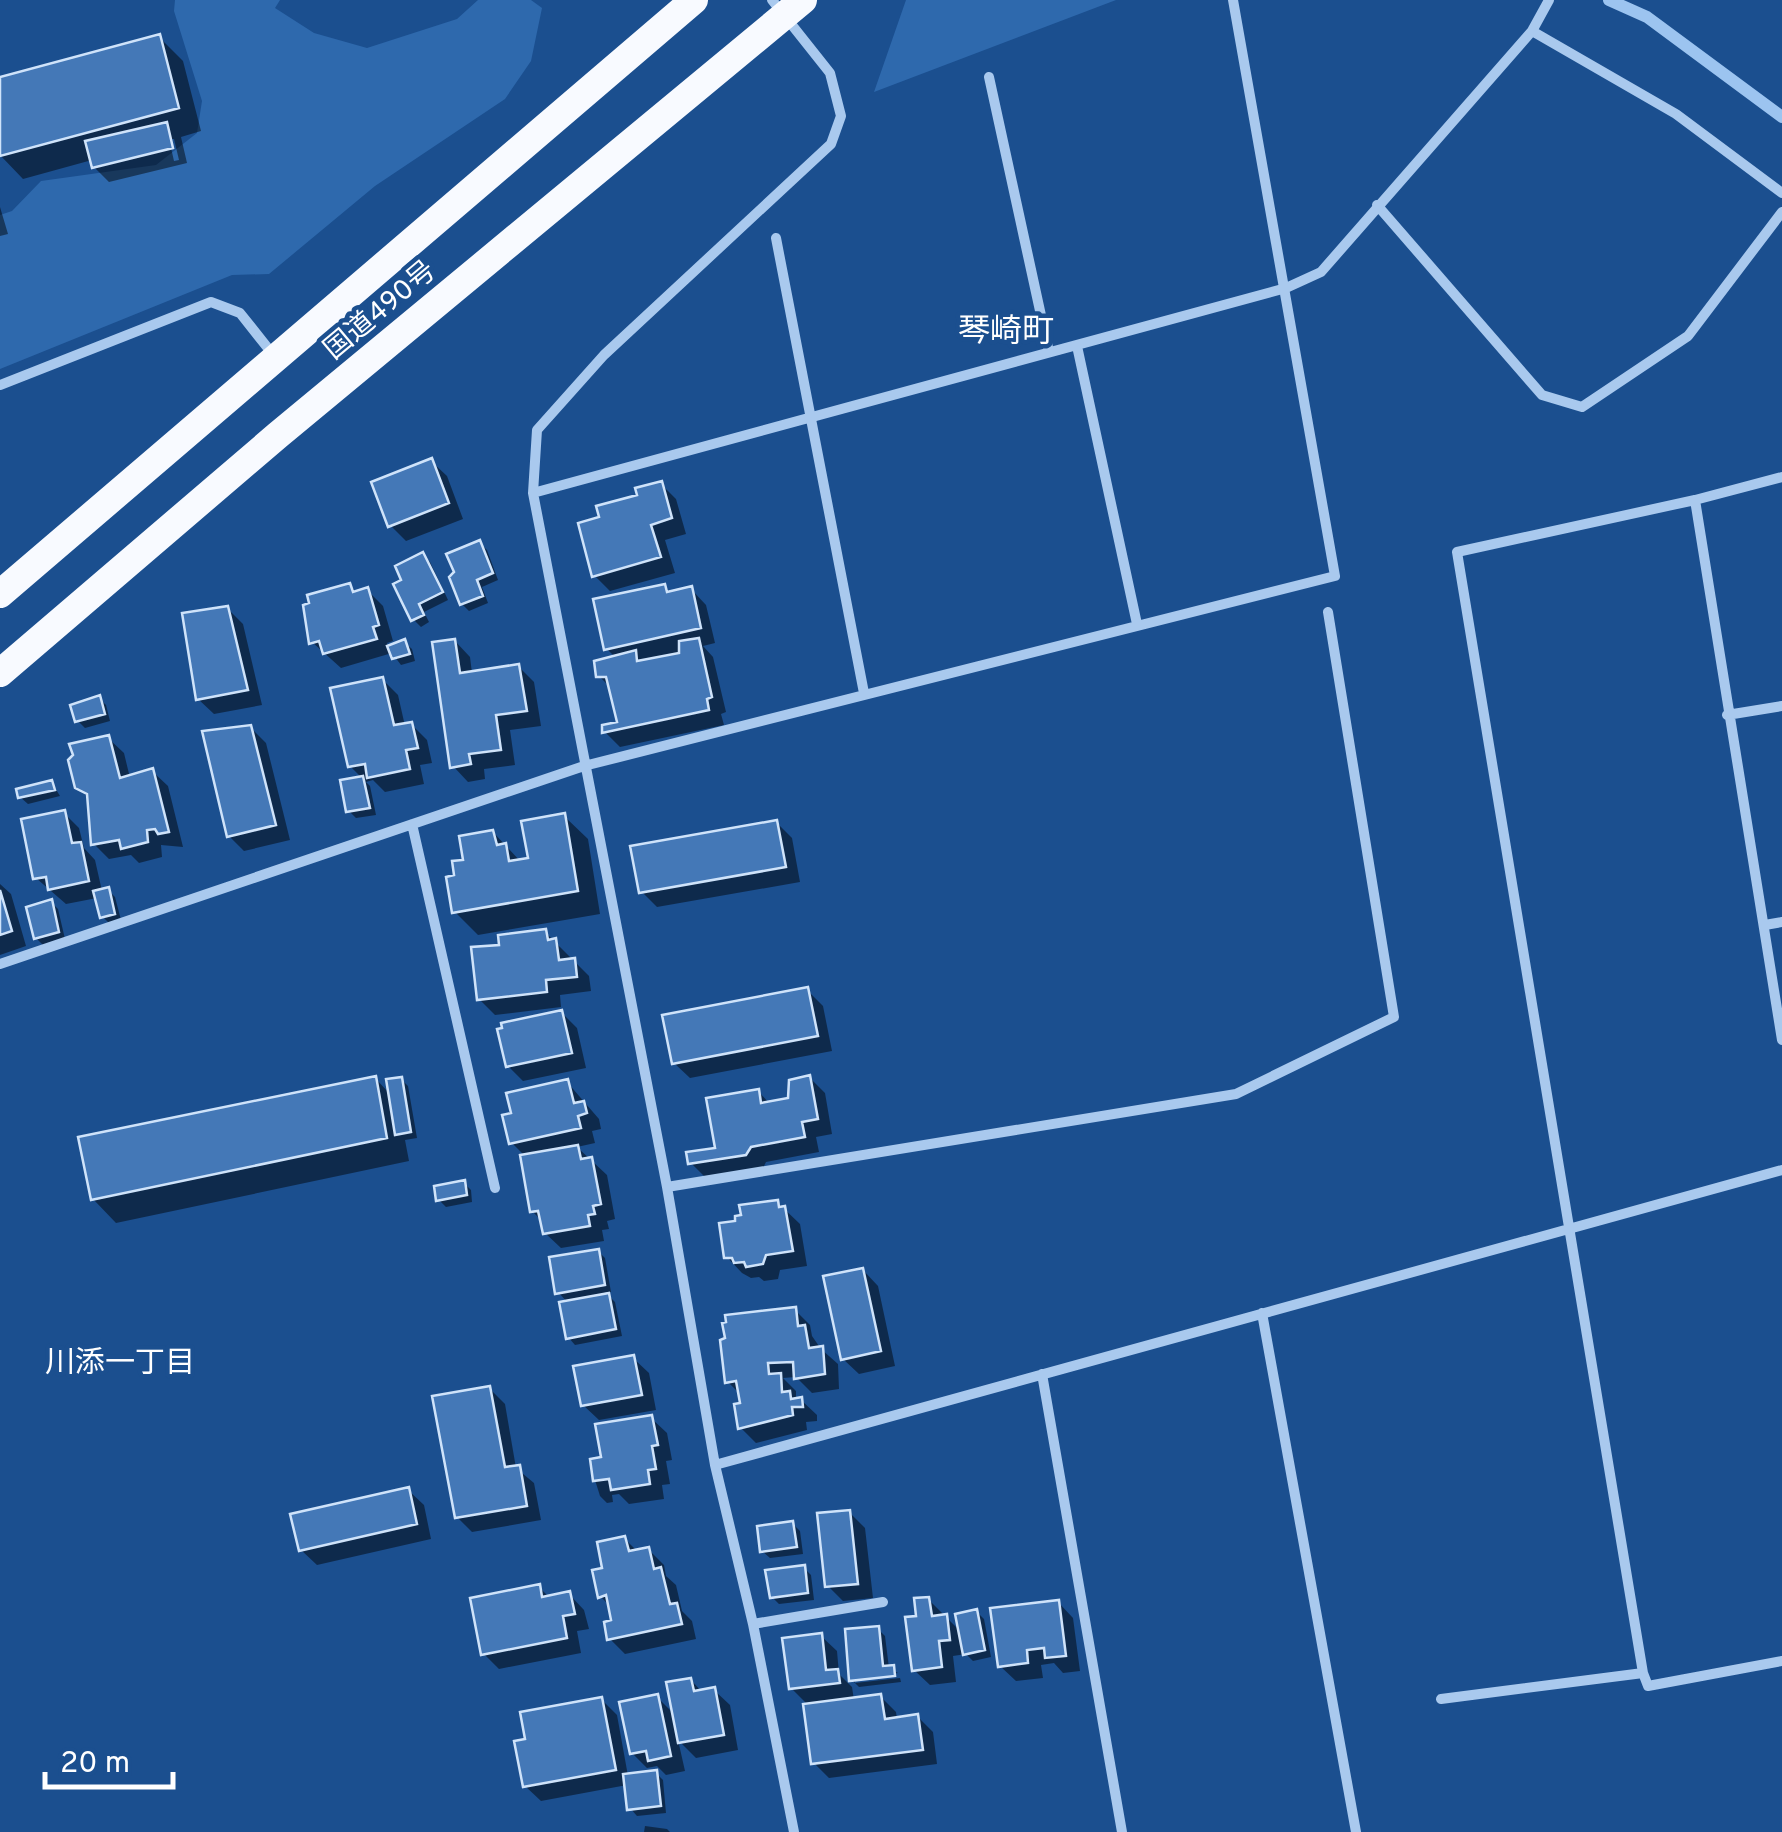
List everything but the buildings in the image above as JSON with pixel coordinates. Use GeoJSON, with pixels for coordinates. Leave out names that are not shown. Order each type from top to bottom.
{"type":"FeatureCollection","features":[{"type":"Feature","properties":{"kind":"highway","name":"国道490号"},"geometry":{"type":"LineString","coordinates":[[0,594],[694,0]]}},
{"type":"Feature","properties":{"kind":"highway","name":"国道490号"},"geometry":{"type":"LineString","coordinates":[[0,673],[787,5]]}},
{"type":"Feature","properties":{"kind":"street"},"geometry":{"type":"LineString","coordinates":[[0,964],[584,766],[864,692],[1335,576],[1234,0]]}},
{"type":"Feature","properties":{"kind":"street"},"geometry":{"type":"LineString","coordinates":[[533,493],[1286,288],[1321,272],[1532,31],[1545,1]]}},
{"type":"Feature","properties":{"kind":"street"},"geometry":{"type":"LineString","coordinates":[[787,5],[830,73],[841,116],[831,144],[604,355],[548,416],[537,430],[533,493],[667,1187],[716,1464],[753,1624],[794,1832]]}},
{"type":"Feature","properties":{"kind":"street"},"geometry":{"type":"LineString","coordinates":[[1532,31],[1676,114],[1782,193]]}},
{"type":"Feature","properties":{"kind":"street"},"geometry":{"type":"LineString","coordinates":[[988,77],[1049,352]]}},
{"type":"Feature","properties":{"kind":"street"},"geometry":{"type":"LineString","coordinates":[[1377,205],[1542,395],[1582,407],[1688,336],[1782,212]]}},
{"type":"Feature","properties":{"kind":"street"},"geometry":{"type":"LineString","coordinates":[[776,238],[864,692]]}},
{"type":"Feature","properties":{"kind":"street"},"geometry":{"type":"LineString","coordinates":[[0,384],[211,302],[240,312],[276,358]]}},
{"type":"Feature","properties":{"kind":"street"},"geometry":{"type":"LineString","coordinates":[[1077,346],[1137,624]]}},
{"type":"Feature","properties":{"kind":"street"},"geometry":{"type":"LineString","coordinates":[[1782,476],[1695,500],[1457,552],[1643,1673],[1648,1686],[1782,1661]]}},
{"type":"Feature","properties":{"kind":"street"},"geometry":{"type":"LineString","coordinates":[[1695,500],[1782,1040]]}},
{"type":"Feature","properties":{"kind":"street"},"geometry":{"type":"LineString","coordinates":[[667,1187],[1236,1094],[1394,1017],[1328,612]]}},
{"type":"Feature","properties":{"kind":"street"},"geometry":{"type":"LineString","coordinates":[[1728,715],[1782,706]]}},
{"type":"Feature","properties":{"kind":"street"},"geometry":{"type":"LineString","coordinates":[[412,824],[495,1188]]}},
{"type":"Feature","properties":{"kind":"street"},"geometry":{"type":"LineString","coordinates":[[1765,925],[1782,922]]}},
{"type":"Feature","properties":{"kind":"street"},"geometry":{"type":"LineString","coordinates":[[716,1464],[1782,1170]]}},
{"type":"Feature","properties":{"kind":"street"},"geometry":{"type":"LineString","coordinates":[[1262,1314],[1356,1832]]}},
{"type":"Feature","properties":{"kind":"street"},"geometry":{"type":"LineString","coordinates":[[1042,1374],[1122,1832]]}},
{"type":"Feature","properties":{"kind":"street"},"geometry":{"type":"LineString","coordinates":[[753,1624],[882,1602]]}},
{"type":"Feature","properties":{"kind":"street"},"geometry":{"type":"LineString","coordinates":[[1441,1699],[1643,1673]]}},
{"type":"Feature","properties":{"kind":"shaded area"},"geometry":{"type":"Polygon","coordinates":[[[175,0],[280,0],[275,8],[314,33],[367,48],[457,19],[478,0],[531,0],[542,8],[531,61],[505,99],[375,186],[269,274],[232,275],[0,369],[0,215],[12,211],[41,181],[156,165],[197,133],[202,101],[174,11],[175,0]]]}},
{"type":"Feature","properties":{"kind":"shaded area"},"geometry":{"type":"Polygon","coordinates":[[[906,0],[1116,0],[874,92],[906,0]]]}},
{"type":"Feature","properties":{"kind":"waterway"},"geometry":{"type":"LineString","coordinates":[[1609,0],[1647,17],[1782,117]]}},
{"type":"Feature","properties":{"kind":"district","name":"琴崎町"},"geometry":{"type":"Point","coordinates":[1006,330]}},
{"type":"Feature","properties":{"kind":"district","name":"川添一丁目"},"geometry":{"type":"Point","coordinates":[120,1362]}}]}
